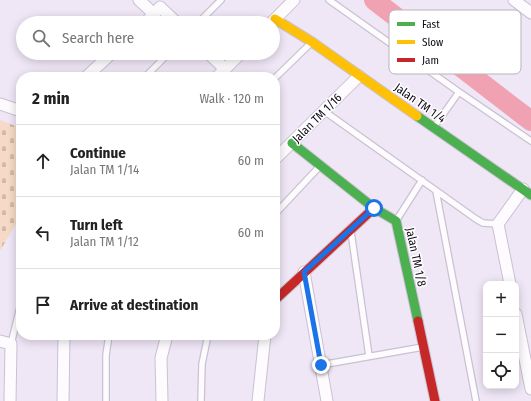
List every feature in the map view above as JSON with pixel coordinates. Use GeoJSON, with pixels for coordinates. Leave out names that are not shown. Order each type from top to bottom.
{"type":"FeatureCollection","features":[{"type":"Feature","properties":{"kind":"street"},"geometry":{"type":"LineString","coordinates":[[139,0],[154,14],[160,7],[169,16]]}},
{"type":"Feature","properties":{"kind":"street"},"geometry":{"type":"LineString","coordinates":[[278,16],[294,0]]}},
{"type":"Feature","properties":{"kind":"street"},"geometry":{"type":"LineString","coordinates":[[514,0],[531,13]]}},
{"type":"Feature","properties":{"kind":"street","name":"Jalan TM 1/4"},"geometry":{"type":"LineString","coordinates":[[280,25],[312,42],[527,192]]}},
{"type":"Feature","properties":{"kind":"street"},"geometry":{"type":"LineString","coordinates":[[91,72],[104,60]]}},
{"type":"Feature","properties":{"kind":"street"},"geometry":{"type":"LineString","coordinates":[[213,60],[220,72]]}},
{"type":"Feature","properties":{"kind":"street"},"geometry":{"type":"LineString","coordinates":[[222,72],[234,60]]}},
{"type":"Feature","properties":{"kind":"street","name":"Jalan TM 1/16"},"geometry":{"type":"LineString","coordinates":[[280,155],[359,76]]}},
{"type":"Feature","properties":{"kind":"street"},"geometry":{"type":"LineString","coordinates":[[0,104],[16,109]]}},
{"type":"Feature","properties":{"kind":"street","name":"Jalan TM 1/8"},"geometry":{"type":"LineString","coordinates":[[292,143],[374,208],[396,221],[435,401]]}},
{"type":"Feature","properties":{"kind":"street"},"geometry":{"type":"LineString","coordinates":[[509,281],[498,224],[527,192]]}},
{"type":"Feature","properties":{"kind":"street"},"geometry":{"type":"LineString","coordinates":[[280,294],[374,208]]}},
{"type":"Feature","properties":{"kind":"street"},"geometry":{"type":"LineString","coordinates":[[304,272],[327,401]]}},
{"type":"Feature","properties":{"kind":"street"},"geometry":{"type":"LineString","coordinates":[[517,317],[531,389]]}},
{"type":"Feature","properties":{"kind":"street"},"geometry":{"type":"LineString","coordinates":[[63,401],[64,340]]}},
{"type":"Feature","properties":{"kind":"street"},"geometry":{"type":"LineString","coordinates":[[162,401],[161,358],[166,340]]}},
{"type":"Feature","properties":{"kind":"street"},"geometry":{"type":"LineString","coordinates":[[258,401],[264,340]]}},
{"type":"Feature","properties":{"kind":"street"},"geometry":{"type":"LineString","coordinates":[[5,342],[10,401]]}},
{"type":"Feature","properties":{"kind":"lane"},"geometry":{"type":"LineString","coordinates":[[205,16],[221,0]]}},
{"type":"Feature","properties":{"kind":"lane"},"geometry":{"type":"LineString","coordinates":[[329,0],[389,42]]}},
{"type":"Feature","properties":{"kind":"lane"},"geometry":{"type":"LineString","coordinates":[[280,73],[312,42]]}},
{"type":"Feature","properties":{"kind":"lane"},"geometry":{"type":"LineString","coordinates":[[150,72],[162,60]]}},
{"type":"Feature","properties":{"kind":"lane"},"geometry":{"type":"LineString","coordinates":[[434,74],[531,141]]}},
{"type":"Feature","properties":{"kind":"lane"},"geometry":{"type":"LineString","coordinates":[[434,127],[459,92]]}},
{"type":"Feature","properties":{"kind":"lane"},"geometry":{"type":"LineString","coordinates":[[324,111],[476,219],[483,223],[498,224]]}},
{"type":"Feature","properties":{"kind":"lane"},"geometry":{"type":"LineString","coordinates":[[280,209],[321,166]]}},
{"type":"Feature","properties":{"kind":"lane"},"geometry":{"type":"LineString","coordinates":[[396,221],[422,180]]}},
{"type":"Feature","properties":{"kind":"lane"},"geometry":{"type":"LineString","coordinates":[[436,191],[476,401]]}},
{"type":"Feature","properties":{"kind":"lane"},"geometry":{"type":"LineString","coordinates":[[350,230],[369,356]]}},
{"type":"Feature","properties":{"kind":"lane"},"geometry":{"type":"LineString","coordinates":[[5,342],[16,315]]}},
{"type":"Feature","properties":{"kind":"lane"},"geometry":{"type":"LineString","coordinates":[[106,401],[106,355],[109,340]]}},
{"type":"Feature","properties":{"kind":"lane"},"geometry":{"type":"LineString","coordinates":[[201,401],[202,364],[207,340]]}},
{"type":"Feature","properties":{"kind":"lane"},"geometry":{"type":"LineString","coordinates":[[321,365],[423,347]]}},
{"type":"Feature","properties":{"kind":"green space"},"geometry":{"type":"Polygon","coordinates":[[[0,120],[16,126],[16,224],[0,251],[0,120]]]}},
{"type":"Feature","properties":{"kind":"waterway"},"geometry":{"type":"LineString","coordinates":[[374,0],[389,12]]}},
{"type":"Feature","properties":{"kind":"waterway"},"geometry":{"type":"LineString","coordinates":[[470,74],[531,121]]}},
{"type":"Feature","properties":{"kind":"traffic: fast"},"geometry":{"type":"LineString","coordinates":[[417,116],[531,195]]}},
{"type":"Feature","properties":{"kind":"traffic: fast"},"geometry":{"type":"LineString","coordinates":[[292,143],[374,208],[396,221],[418,321]]}},
{"type":"Feature","properties":{"kind":"traffic: slow"},"geometry":{"type":"LineString","coordinates":[[280,22],[312,42],[417,116]]}},
{"type":"Feature","properties":{"kind":"traffic: jam"},"geometry":{"type":"LineString","coordinates":[[280,295],[374,208]]}},
{"type":"Feature","properties":{"kind":"traffic: jam"},"geometry":{"type":"LineString","coordinates":[[418,321],[435,401]]}},
{"type":"Feature","properties":{"kind":"route"},"geometry":{"type":"LineString","coordinates":[[321,365],[304,272],[374,208]]}}]}
